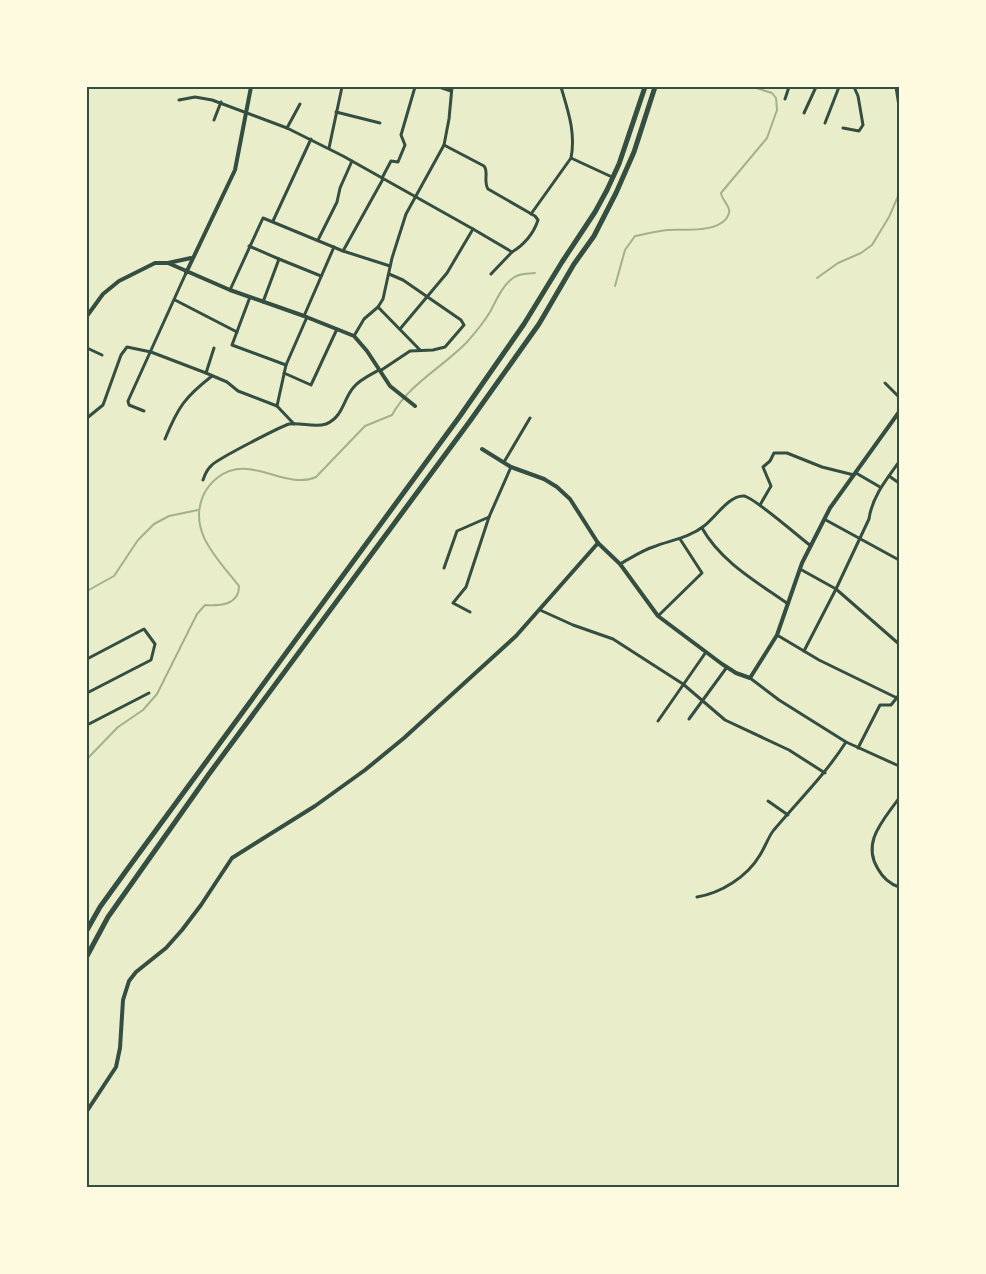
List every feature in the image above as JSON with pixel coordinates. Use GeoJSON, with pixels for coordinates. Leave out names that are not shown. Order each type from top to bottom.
{"type":"FeatureCollection","features":[{"type":"Feature","properties":{"kind":"highway"},"geometry":{"type":"LineString","coordinates":[[87,930],[100,907],[460,416],[524,324],[595,212],[613,177],[645,87]]}},
{"type":"Feature","properties":{"kind":"highway"},"geometry":{"type":"LineString","coordinates":[[87,956],[108,917],[209,774],[539,324],[574,264],[594,236],[616,193],[634,152],[655,87]]}},
{"type":"Feature","properties":{"kind":"street"},"geometry":{"type":"LineString","coordinates":[[144,411],[131,406],[128,402],[192,258],[235,170],[251,87]]}},
{"type":"Feature","properties":{"kind":"street"},"geometry":{"type":"LineString","coordinates":[[329,148],[342,87]]}},
{"type":"Feature","properties":{"kind":"street"},"geometry":{"type":"LineString","coordinates":[[343,251],[392,161],[398,162],[405,145],[401,135],[415,87]]}},
{"type":"Feature","properties":{"kind":"street"},"geometry":{"type":"LineString","coordinates":[[354,336],[366,317],[378,307],[382,299],[400,229],[444,145],[452,89],[439,87]]}},
{"type":"Feature","properties":{"kind":"street"},"geometry":{"type":"LineString","coordinates":[[531,214],[572,158],[573,128],[561,87]]}},
{"type":"Feature","properties":{"kind":"street"},"geometry":{"type":"LineString","coordinates":[[784,99],[789,87]]}},
{"type":"Feature","properties":{"kind":"street"},"geometry":{"type":"LineString","coordinates":[[804,113],[816,87]]}},
{"type":"Feature","properties":{"kind":"street"},"geometry":{"type":"LineString","coordinates":[[825,123],[839,87]]}},
{"type":"Feature","properties":{"kind":"street"},"geometry":{"type":"LineString","coordinates":[[843,128],[859,130],[863,124],[854,87]]}},
{"type":"Feature","properties":{"kind":"street"},"geometry":{"type":"LineString","coordinates":[[896,87],[899,106]]}},
{"type":"Feature","properties":{"kind":"street"},"geometry":{"type":"LineString","coordinates":[[179,100],[195,97],[221,102],[311,139],[512,252]]}},
{"type":"Feature","properties":{"kind":"street"},"geometry":{"type":"LineString","coordinates":[[214,120],[221,102]]}},
{"type":"Feature","properties":{"kind":"street"},"geometry":{"type":"LineString","coordinates":[[286,128],[300,104]]}},
{"type":"Feature","properties":{"kind":"street"},"geometry":{"type":"LineString","coordinates":[[336,112],[380,123]]}},
{"type":"Feature","properties":{"kind":"street"},"geometry":{"type":"LineString","coordinates":[[273,221],[311,139]]}},
{"type":"Feature","properties":{"kind":"street"},"geometry":{"type":"LineString","coordinates":[[444,145],[484,166],[486,169],[485,184],[488,189],[538,218],[538,223],[526,240],[491,274]]}},
{"type":"Feature","properties":{"kind":"street"},"geometry":{"type":"LineString","coordinates":[[572,158],[613,177]]}},
{"type":"Feature","properties":{"kind":"street"},"geometry":{"type":"LineString","coordinates":[[318,240],[337,202],[340,188],[352,161]]}},
{"type":"Feature","properties":{"kind":"street"},"geometry":{"type":"LineString","coordinates":[[230,290],[262,219],[273,221],[343,251],[390,266]]}},
{"type":"Feature","properties":{"kind":"street"},"geometry":{"type":"LineString","coordinates":[[400,328],[447,273],[473,230]]}},
{"type":"Feature","properties":{"kind":"street"},"geometry":{"type":"LineString","coordinates":[[249,246],[321,276]]}},
{"type":"Feature","properties":{"kind":"street"},"geometry":{"type":"LineString","coordinates":[[277,406],[286,365],[334,247]]}},
{"type":"Feature","properties":{"kind":"street"},"geometry":{"type":"LineString","coordinates":[[87,316],[103,294],[113,285],[155,262],[168,263],[192,258]]}},
{"type":"Feature","properties":{"kind":"street"},"geometry":{"type":"LineString","coordinates":[[263,302],[279,259]]}},
{"type":"Feature","properties":{"kind":"street"},"geometry":{"type":"LineString","coordinates":[[168,263],[186,273],[354,336],[398,393],[415,406]]}},
{"type":"Feature","properties":{"kind":"street"},"geometry":{"type":"LineString","coordinates":[[202,480],[206,471],[216,462],[280,428],[294,423],[315,426],[332,420],[340,412],[354,387],[408,352],[443,348],[464,325],[403,280],[388,274]]}},
{"type":"Feature","properties":{"kind":"street"},"geometry":{"type":"LineString","coordinates":[[250,297],[232,345],[286,365]]}},
{"type":"Feature","properties":{"kind":"street"},"geometry":{"type":"LineString","coordinates":[[175,300],[237,332]]}},
{"type":"Feature","properties":{"kind":"street"},"geometry":{"type":"LineString","coordinates":[[378,307],[420,350]]}},
{"type":"Feature","properties":{"kind":"street"},"geometry":{"type":"LineString","coordinates":[[284,373],[312,384],[337,329]]}},
{"type":"Feature","properties":{"kind":"street"},"geometry":{"type":"LineString","coordinates":[[87,418],[103,405],[124,350],[130,347],[151,352],[226,382],[238,391],[277,406],[294,423]]}},
{"type":"Feature","properties":{"kind":"street"},"geometry":{"type":"LineString","coordinates":[[87,348],[102,355]]}},
{"type":"Feature","properties":{"kind":"street"},"geometry":{"type":"LineString","coordinates":[[206,374],[214,348]]}},
{"type":"Feature","properties":{"kind":"street"},"geometry":{"type":"LineString","coordinates":[[165,439],[179,407],[188,396],[213,376]]}},
{"type":"Feature","properties":{"kind":"street"},"geometry":{"type":"LineString","coordinates":[[885,383],[899,397]]}},
{"type":"Feature","properties":{"kind":"street"},"geometry":{"type":"LineString","coordinates":[[750,678],[777,635],[800,569],[830,508],[899,412]]}},
{"type":"Feature","properties":{"kind":"street"},"geometry":{"type":"LineString","coordinates":[[504,462],[530,418]]}},
{"type":"Feature","properties":{"kind":"street"},"geometry":{"type":"LineString","coordinates":[[482,448],[512,467],[544,480],[565,494],[598,543],[620,564],[658,616],[727,667],[750,678],[779,700],[846,742],[899,766]]}},
{"type":"Feature","properties":{"kind":"street"},"geometry":{"type":"LineString","coordinates":[[760,505],[771,486],[763,467],[774,453],[787,453],[822,467],[855,474],[880,488]]}},
{"type":"Feature","properties":{"kind":"street"},"geometry":{"type":"LineString","coordinates":[[804,651],[869,519],[870,509],[880,488],[899,462]]}},
{"type":"Feature","properties":{"kind":"street"},"geometry":{"type":"LineString","coordinates":[[470,612],[453,603],[466,587],[489,517],[512,467]]}},
{"type":"Feature","properties":{"kind":"street"},"geometry":{"type":"LineString","coordinates":[[889,476],[899,483]]}},
{"type":"Feature","properties":{"kind":"street"},"geometry":{"type":"LineString","coordinates":[[620,564],[643,551],[680,539],[702,528],[735,498],[742,495],[760,505],[811,546]]}},
{"type":"Feature","properties":{"kind":"street"},"geometry":{"type":"LineString","coordinates":[[444,568],[457,531],[489,517]]}},
{"type":"Feature","properties":{"kind":"street"},"geometry":{"type":"LineString","coordinates":[[824,519],[899,560]]}},
{"type":"Feature","properties":{"kind":"street"},"geometry":{"type":"LineString","coordinates":[[702,528],[712,544],[729,561],[788,604]]}},
{"type":"Feature","properties":{"kind":"street"},"geometry":{"type":"LineString","coordinates":[[658,616],[702,573],[680,539]]}},
{"type":"Feature","properties":{"kind":"street"},"geometry":{"type":"LineString","coordinates":[[87,1111],[116,1067],[120,1048],[123,1000],[129,981],[136,972],[166,948],[192,917],[232,858],[315,806],[365,770],[516,636],[598,543]]}},
{"type":"Feature","properties":{"kind":"street"},"geometry":{"type":"LineString","coordinates":[[800,569],[836,589],[899,644]]}},
{"type":"Feature","properties":{"kind":"street"},"geometry":{"type":"LineString","coordinates":[[540,610],[613,639],[683,684],[726,720],[789,750],[825,773]]}},
{"type":"Feature","properties":{"kind":"street"},"geometry":{"type":"LineString","coordinates":[[87,659],[144,629],[155,644],[151,660],[87,693]]}},
{"type":"Feature","properties":{"kind":"street"},"geometry":{"type":"LineString","coordinates":[[777,635],[804,651],[898,697],[891,705],[880,705],[858,748]]}},
{"type":"Feature","properties":{"kind":"street"},"geometry":{"type":"LineString","coordinates":[[658,721],[706,652]]}},
{"type":"Feature","properties":{"kind":"street"},"geometry":{"type":"LineString","coordinates":[[689,719],[727,667]]}},
{"type":"Feature","properties":{"kind":"street"},"geometry":{"type":"LineString","coordinates":[[87,725],[148,693]]}},
{"type":"Feature","properties":{"kind":"street"},"geometry":{"type":"LineString","coordinates":[[696,897],[721,890],[759,858],[771,833],[825,773],[846,742]]}},
{"type":"Feature","properties":{"kind":"street"},"geometry":{"type":"LineString","coordinates":[[899,798],[876,832],[871,846],[878,869],[890,883],[899,887]]}},
{"type":"Feature","properties":{"kind":"street"},"geometry":{"type":"LineString","coordinates":[[768,801],[788,815]]}},
{"type":"Feature","properties":{"kind":"waterway"},"geometry":{"type":"LineString","coordinates":[[615,286],[625,250],[635,236],[668,230],[702,229],[725,220],[729,210],[721,193],[767,138],[777,110],[776,98],[772,93],[753,87]]}},
{"type":"Feature","properties":{"kind":"waterway"},"geometry":{"type":"LineString","coordinates":[[817,278],[838,263],[861,253],[872,245],[889,217],[899,194]]}},
{"type":"Feature","properties":{"kind":"waterway"},"geometry":{"type":"LineString","coordinates":[[87,759],[118,727],[143,710],[157,694],[197,614],[205,605],[228,603],[236,597],[239,586],[214,555],[202,533],[199,521],[199,509],[203,496],[211,484],[229,471],[242,469],[292,479],[304,480],[316,477],[365,426],[392,415],[417,385],[467,342],[485,320],[509,281],[518,275],[535,273]]}},
{"type":"Feature","properties":{"kind":"waterway"},"geometry":{"type":"LineString","coordinates":[[87,591],[114,576],[138,540],[154,524],[169,516],[198,510]]}}]}
